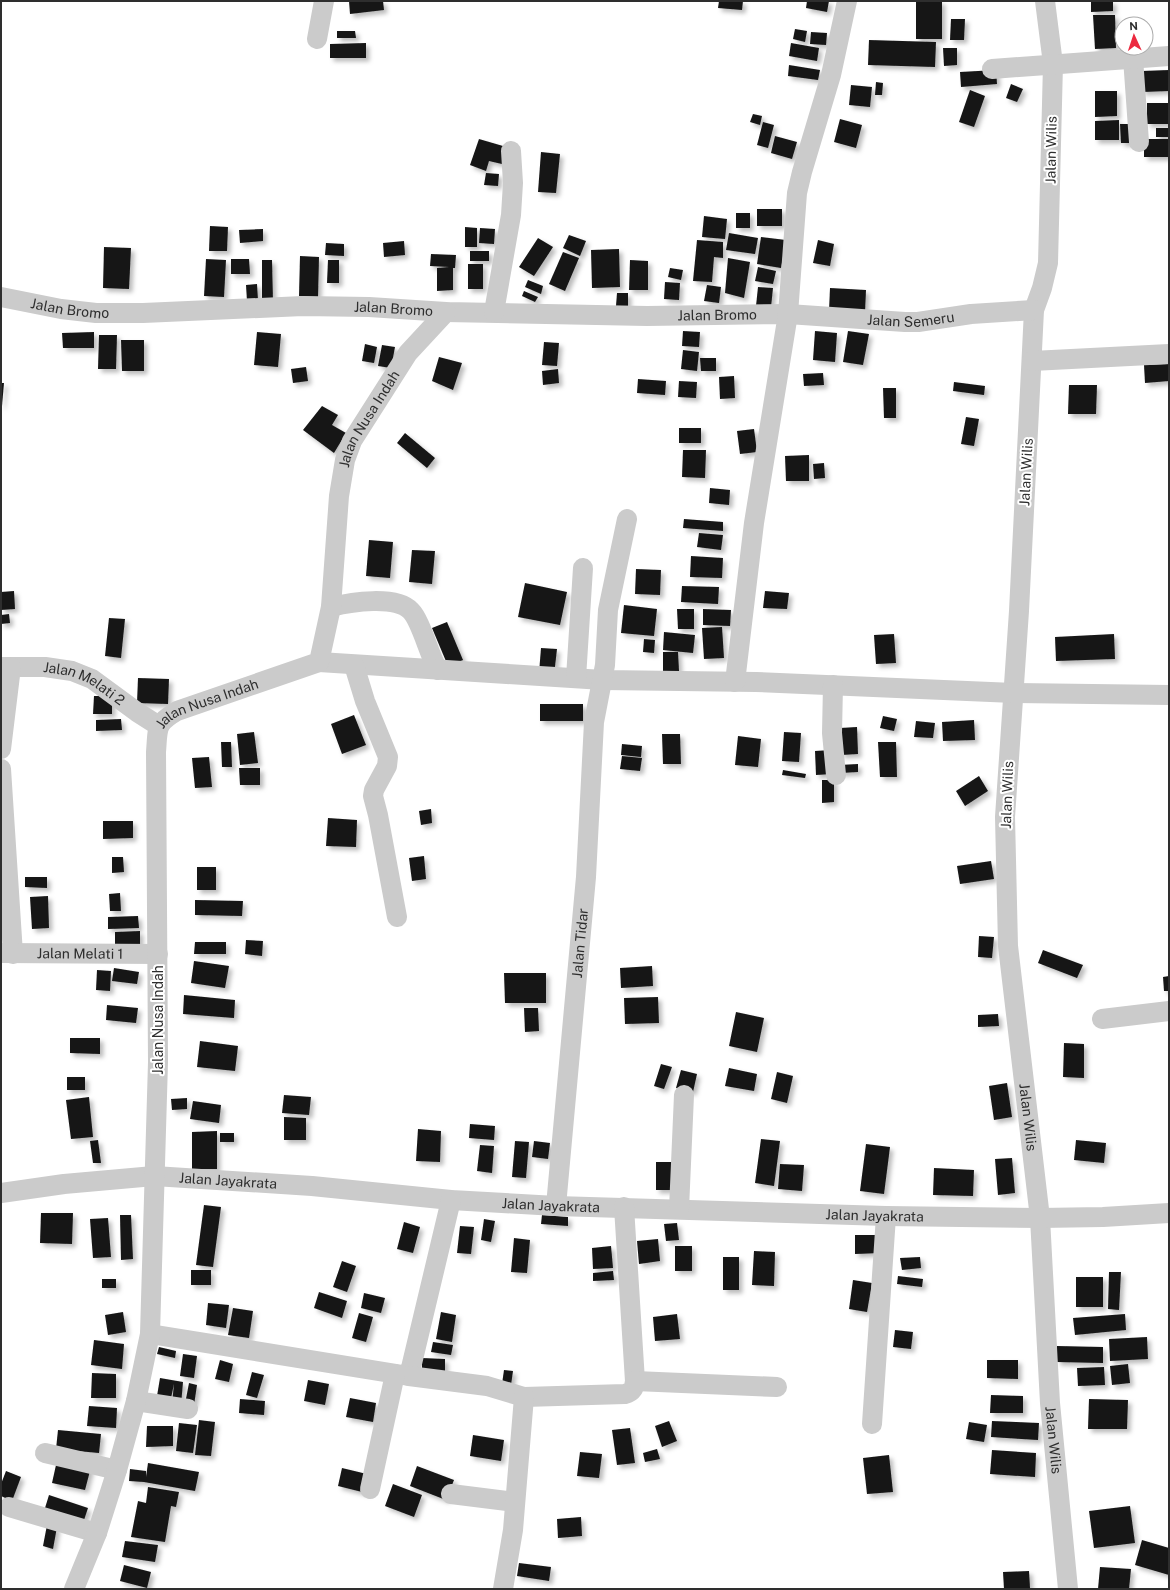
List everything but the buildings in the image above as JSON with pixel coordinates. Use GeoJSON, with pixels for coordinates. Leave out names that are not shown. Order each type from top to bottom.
{"type":"FeatureCollection","features":[{"type":"Feature","properties":{"kind":"street"},"geometry":{"type":"LineString","coordinates":[[317,39],[324,1]]}},
{"type":"Feature","properties":{"kind":"street"},"geometry":{"type":"LineString","coordinates":[[735,682],[754,523],[788,314],[797,193],[831,75],[847,1]]}},
{"type":"Feature","properties":{"kind":"street","name":"Jalan Wilis"},"geometry":{"type":"LineString","coordinates":[[1045,1],[1053,64],[1048,263],[1042,288],[1034,310],[1014,693],[1011,714],[1005,817],[1008,946],[1040,1218],[1050,1403],[1068,1589]]}},
{"type":"Feature","properties":{"kind":"street"},"geometry":{"type":"LineString","coordinates":[[992,69],[1169,56]]}},
{"type":"Feature","properties":{"kind":"street"},"geometry":{"type":"LineString","coordinates":[[1133,58],[1139,142]]}},
{"type":"Feature","properties":{"kind":"street"},"geometry":{"type":"LineString","coordinates":[[494,312],[513,202],[511,151]]}},
{"type":"Feature","properties":{"kind":"street","name":"Jalan Bromo"},"geometry":{"type":"LineString","coordinates":[[1,297],[61,310],[96,313],[143,313],[303,306],[369,307],[446,312],[647,316],[788,314]]}},
{"type":"Feature","properties":{"kind":"street","name":"Jalan Semeru"},"geometry":{"type":"LineString","coordinates":[[788,314],[918,322],[971,314],[1034,310]]}},
{"type":"Feature","properties":{"kind":"street","name":"Jalan Nusa Indah"},"geometry":{"type":"LineString","coordinates":[[74,1589],[97,1533],[117,1470],[136,1401],[150,1334],[158,1062],[156,752],[159,726],[164,719],[177,711],[319,662],[331,607],[339,496],[345,460],[352,440],[408,353],[446,312]]}},
{"type":"Feature","properties":{"kind":"street"},"geometry":{"type":"LineString","coordinates":[[1032,361],[1169,354]]}},
{"type":"Feature","properties":{"kind":"street","name":"Jalan Tidar"},"geometry":{"type":"LineString","coordinates":[[556,1206],[586,877],[594,722],[606,666],[608,610],[627,519]]}},
{"type":"Feature","properties":{"kind":"street"},"geometry":{"type":"LineString","coordinates":[[576,678],[583,568]]}},
{"type":"Feature","properties":{"kind":"street"},"geometry":{"type":"LineString","coordinates":[[331,607],[351,602],[376,601],[405,607],[412,612],[432,660],[438,670]]}},
{"type":"Feature","properties":{"kind":"street"},"geometry":{"type":"LineString","coordinates":[[319,662],[603,680],[833,685],[1014,693],[1169,695]]}},
{"type":"Feature","properties":{"kind":"street"},"geometry":{"type":"LineString","coordinates":[[354,664],[370,716],[388,757],[388,766],[374,790],[373,796],[378,815],[397,917]]}},
{"type":"Feature","properties":{"kind":"street"},"geometry":{"type":"LineString","coordinates":[[1,749],[6,667]]}},
{"type":"Feature","properties":{"kind":"street","name":"Jalan Melati 2"},"geometry":{"type":"LineString","coordinates":[[6,667],[44,667],[72,671],[92,679],[136,712],[159,726]]}},
{"type":"Feature","properties":{"kind":"street"},"geometry":{"type":"LineString","coordinates":[[833,685],[832,733],[836,775]]}},
{"type":"Feature","properties":{"kind":"street"},"geometry":{"type":"LineString","coordinates":[[1,768],[7,954]]}},
{"type":"Feature","properties":{"kind":"street","name":"Jalan Melati 1"},"geometry":{"type":"LineString","coordinates":[[7,954],[158,954]]}},
{"type":"Feature","properties":{"kind":"street"},"geometry":{"type":"LineString","coordinates":[[1102,1019],[1169,1011]]}},
{"type":"Feature","properties":{"kind":"street"},"geometry":{"type":"LineString","coordinates":[[679,1209],[684,1096]]}},
{"type":"Feature","properties":{"kind":"street","name":"Jalan Jayakrata"},"geometry":{"type":"LineString","coordinates":[[1,1193],[64,1184],[154,1176],[312,1186],[451,1200],[556,1206],[886,1216],[1040,1218],[1103,1217],[1169,1213]]}},
{"type":"Feature","properties":{"kind":"street"},"geometry":{"type":"LineString","coordinates":[[370,1489],[451,1200]]}},
{"type":"Feature","properties":{"kind":"street"},"geometry":{"type":"LineString","coordinates":[[150,1334],[402,1375],[487,1386],[524,1397],[625,1394],[633,1390],[635,1381],[624,1207]]}},
{"type":"Feature","properties":{"kind":"street"},"geometry":{"type":"LineString","coordinates":[[872,1424],[886,1216]]}},
{"type":"Feature","properties":{"kind":"street"},"geometry":{"type":"LineString","coordinates":[[635,1381],[777,1387]]}},
{"type":"Feature","properties":{"kind":"street"},"geometry":{"type":"LineString","coordinates":[[503,1589],[512,1530],[524,1397]]}},
{"type":"Feature","properties":{"kind":"street"},"geometry":{"type":"LineString","coordinates":[[136,1401],[188,1409]]}},
{"type":"Feature","properties":{"kind":"street"},"geometry":{"type":"LineString","coordinates":[[45,1453],[117,1470]]}},
{"type":"Feature","properties":{"kind":"street"},"geometry":{"type":"LineString","coordinates":[[451,1494],[515,1502]]}},
{"type":"Feature","properties":{"kind":"street"},"geometry":{"type":"LineString","coordinates":[[9,1507],[97,1533]]}}]}
